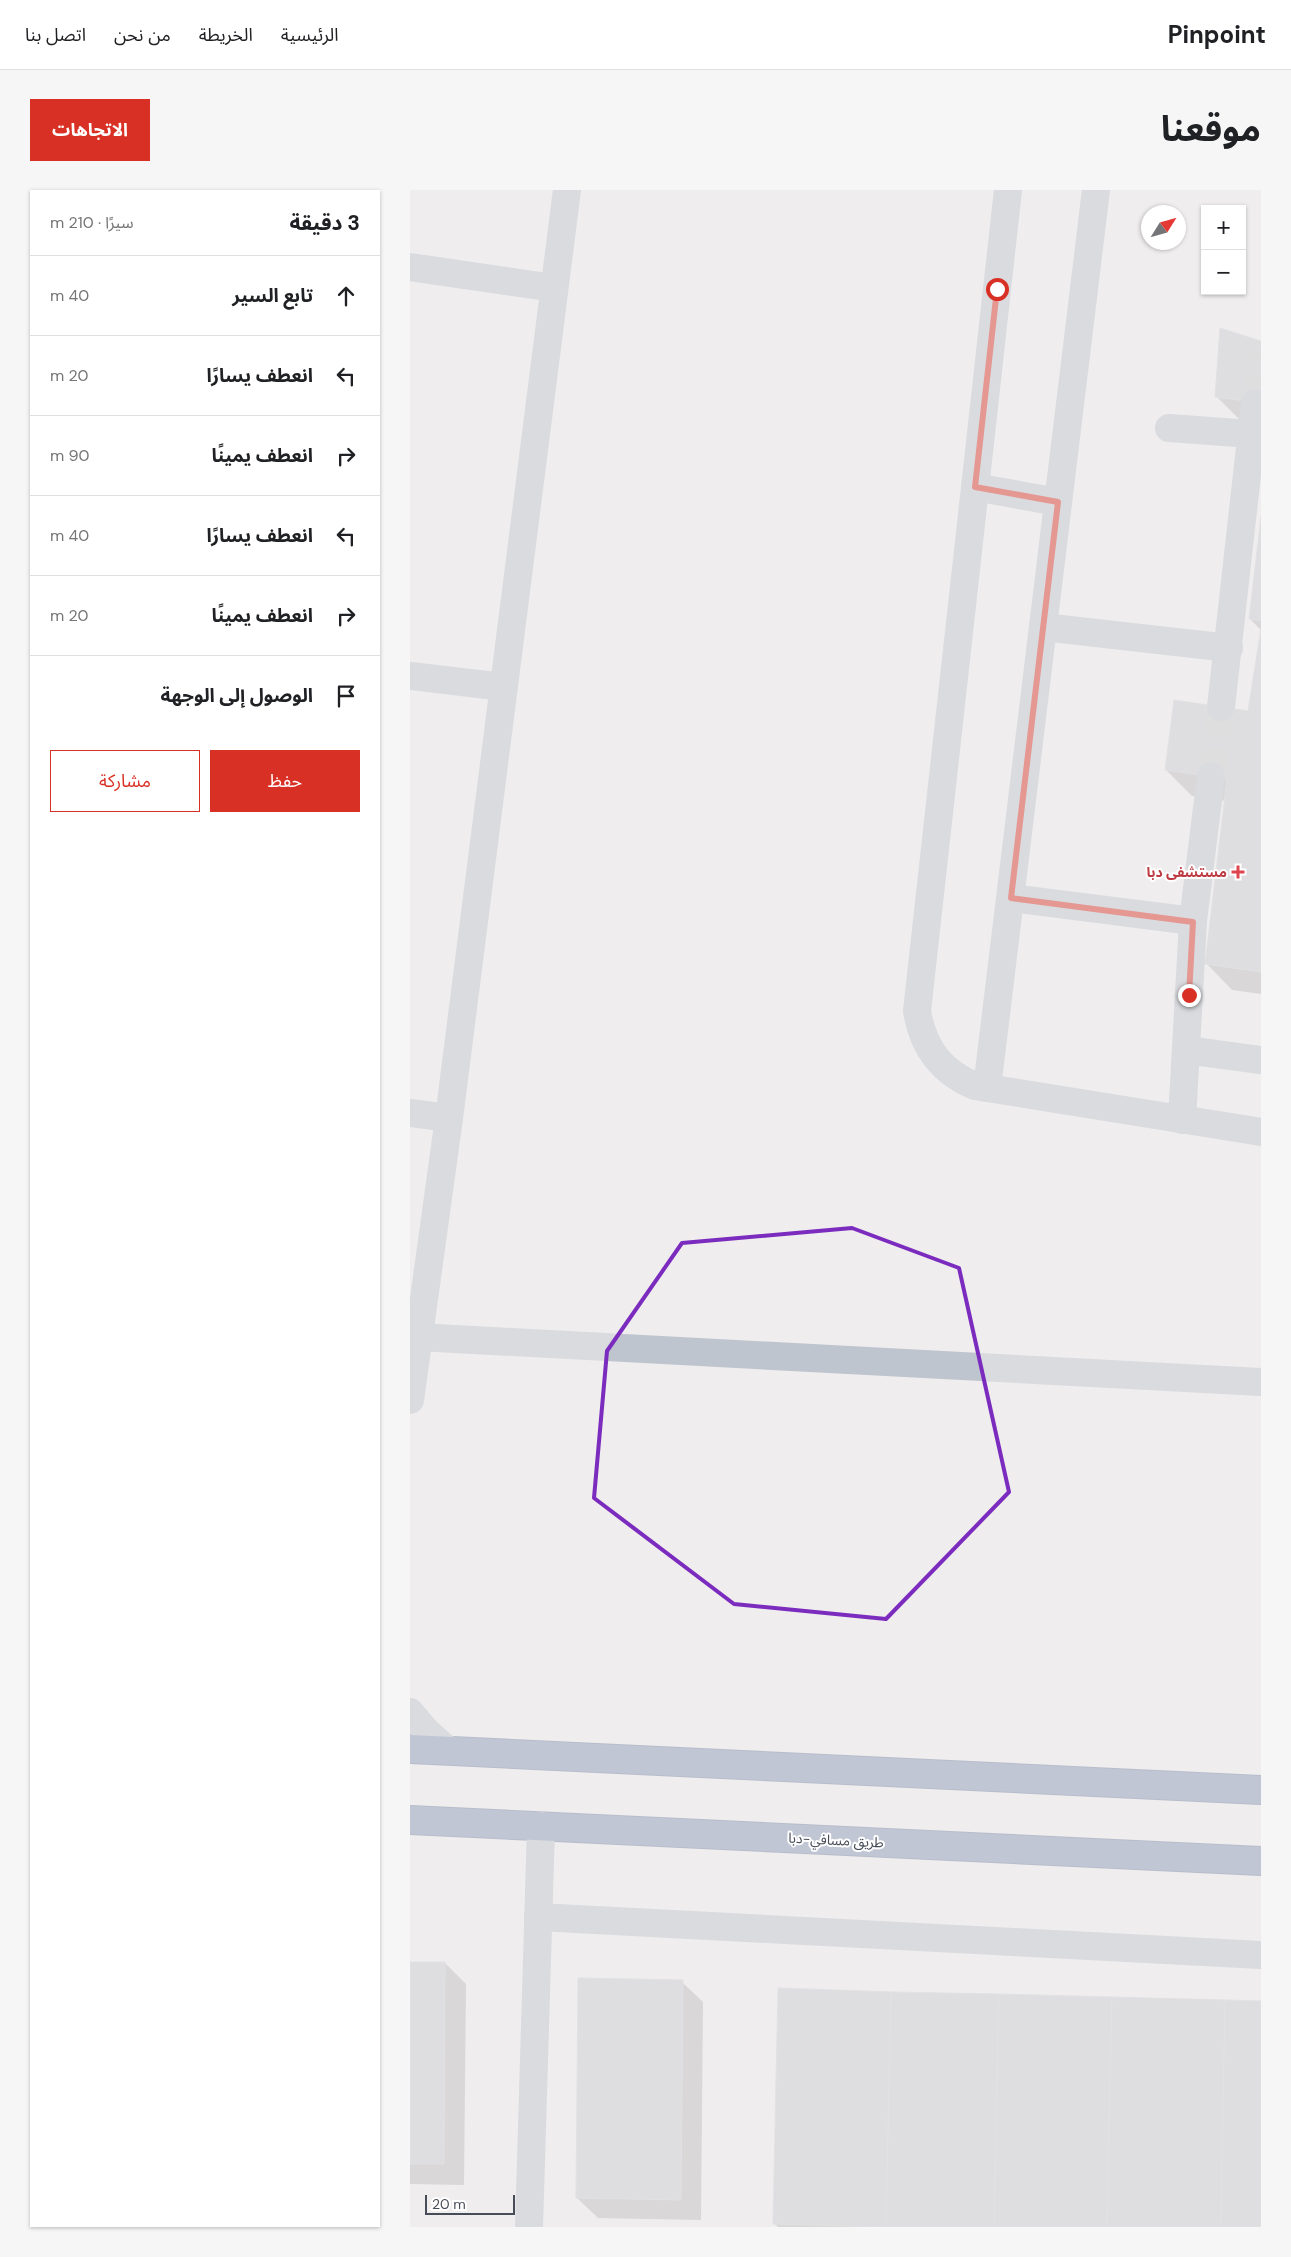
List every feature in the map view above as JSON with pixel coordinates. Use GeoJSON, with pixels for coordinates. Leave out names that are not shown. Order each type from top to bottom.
{"type":"FeatureCollection","features":[{"type":"Feature","properties":{"kind":"highway"},"geometry":{"type":"LineString","coordinates":[[410,1749],[1261,1790]]}},
{"type":"Feature","properties":{"kind":"highway","name":"طريق مسافي-دبا"},"geometry":{"type":"LineString","coordinates":[[410,1820],[1261,1861]]}},
{"type":"Feature","properties":{"kind":"street"},"geometry":{"type":"LineString","coordinates":[[410,1397],[448,1118],[567,190]]}},
{"type":"Feature","properties":{"kind":"street"},"geometry":{"type":"LineString","coordinates":[[1008,190],[917,1011],[920,1029],[936,1059],[961,1080],[975,1086],[1261,1132]]}},
{"type":"Feature","properties":{"kind":"street"},"geometry":{"type":"LineString","coordinates":[[987,1088],[1096,190]]}},
{"type":"Feature","properties":{"kind":"street"},"geometry":{"type":"LineString","coordinates":[[410,267],[554,288]]}},
{"type":"Feature","properties":{"kind":"street"},"geometry":{"type":"LineString","coordinates":[[1222,707],[1255,403]]}},
{"type":"Feature","properties":{"kind":"street"},"geometry":{"type":"LineString","coordinates":[[1168,428],[1252,434]]}},
{"type":"Feature","properties":{"kind":"street"},"geometry":{"type":"LineString","coordinates":[[975,487],[1058,502]]}},
{"type":"Feature","properties":{"kind":"street"},"geometry":{"type":"LineString","coordinates":[[1043,627],[1229,648]]}},
{"type":"Feature","properties":{"kind":"street"},"geometry":{"type":"LineString","coordinates":[[410,676],[504,687]]}},
{"type":"Feature","properties":{"kind":"street"},"geometry":{"type":"LineString","coordinates":[[1182,1120],[1193,922],[1211,776]]}},
{"type":"Feature","properties":{"kind":"street"},"geometry":{"type":"LineString","coordinates":[[1011,898],[1193,922]]}},
{"type":"Feature","properties":{"kind":"street"},"geometry":{"type":"LineString","coordinates":[[1186,1050],[1261,1060]]}},
{"type":"Feature","properties":{"kind":"street"},"geometry":{"type":"LineString","coordinates":[[410,1113],[448,1118]]}},
{"type":"Feature","properties":{"kind":"street"},"geometry":{"type":"LineString","coordinates":[[418,1337],[1261,1382]]}},
{"type":"Feature","properties":{"kind":"street"},"geometry":{"type":"LineString","coordinates":[[410,1712],[426,1731],[447,1750]]}},
{"type":"Feature","properties":{"kind":"street"},"geometry":{"type":"LineString","coordinates":[[529,2227],[541,1826]]}},
{"type":"Feature","properties":{"kind":"street"},"geometry":{"type":"LineString","coordinates":[[538,1917],[1261,1955]]}},
{"type":"Feature","properties":{"kind":"highlighted area"},"geometry":{"type":"Polygon","coordinates":[[[852,1228],[959,1268],[1009,1492],[886,1619],[734,1604],[594,1498],[607,1351],[682,1243],[852,1228]]]}},
{"type":"Feature","properties":{"kind":"building"},"geometry":{"type":"Polygon","coordinates":[[[1220,328],[1261,341],[1261,403],[1215,397],[1220,328]]]}},
{"type":"Feature","properties":{"kind":"building"},"geometry":{"type":"Polygon","coordinates":[[[1261,517],[1261,621],[1249,619],[1261,517]]]}},
{"type":"Feature","properties":{"kind":"building","name":"مستشفى دبا"},"geometry":{"type":"Polygon","coordinates":[[[1261,628],[1261,972],[1205,964],[1227,779],[1165,770],[1174,700],[1248,711],[1261,628]]]}},
{"type":"Feature","properties":{"kind":"building"},"geometry":{"type":"Polygon","coordinates":[[[410,1962],[445,1962],[444,2164],[410,2164],[410,1962]]]}},
{"type":"Feature","properties":{"kind":"building"},"geometry":{"type":"Polygon","coordinates":[[[578,1978],[683,1980],[681,2200],[576,2198],[578,1978]]]}},
{"type":"Feature","properties":{"kind":"building"},"geometry":{"type":"Polygon","coordinates":[[[778,1988],[891,1992],[886,2227],[773,2224],[778,1988]]]}},
{"type":"Feature","properties":{"kind":"building"},"geometry":{"type":"Polygon","coordinates":[[[891,1992],[999,1994],[994,2227],[886,2227],[891,1992]]]}},
{"type":"Feature","properties":{"kind":"building"},"geometry":{"type":"Polygon","coordinates":[[[999,1994],[1112,1997],[1107,2227],[994,2227],[999,1994]]]}},
{"type":"Feature","properties":{"kind":"building"},"geometry":{"type":"Polygon","coordinates":[[[1112,1997],[1225,2000],[1221,2227],[1107,2227],[1112,1997]]]}},
{"type":"Feature","properties":{"kind":"building"},"geometry":{"type":"Polygon","coordinates":[[[1225,2000],[1261,2001],[1261,2227],[1221,2227],[1225,2000]]]}},
{"type":"Feature","properties":{"kind":"tunnel"},"geometry":{"type":"LineString","coordinates":[[1255,403],[1261,351]]}},
{"type":"Feature","properties":{"kind":"tunnel"},"geometry":{"type":"LineString","coordinates":[[1211,776],[1221,707]]}},
{"type":"Feature","properties":{"kind":"place","name":"مستشفى دبا"},"geometry":{"type":"Point","coordinates":[1238,872]}},
{"type":"Feature","properties":{"kind":"route"},"geometry":{"type":"LineString","coordinates":[[997,289],[975,487],[1058,502],[1011,898],[1193,922],[1189,995]]}}]}
